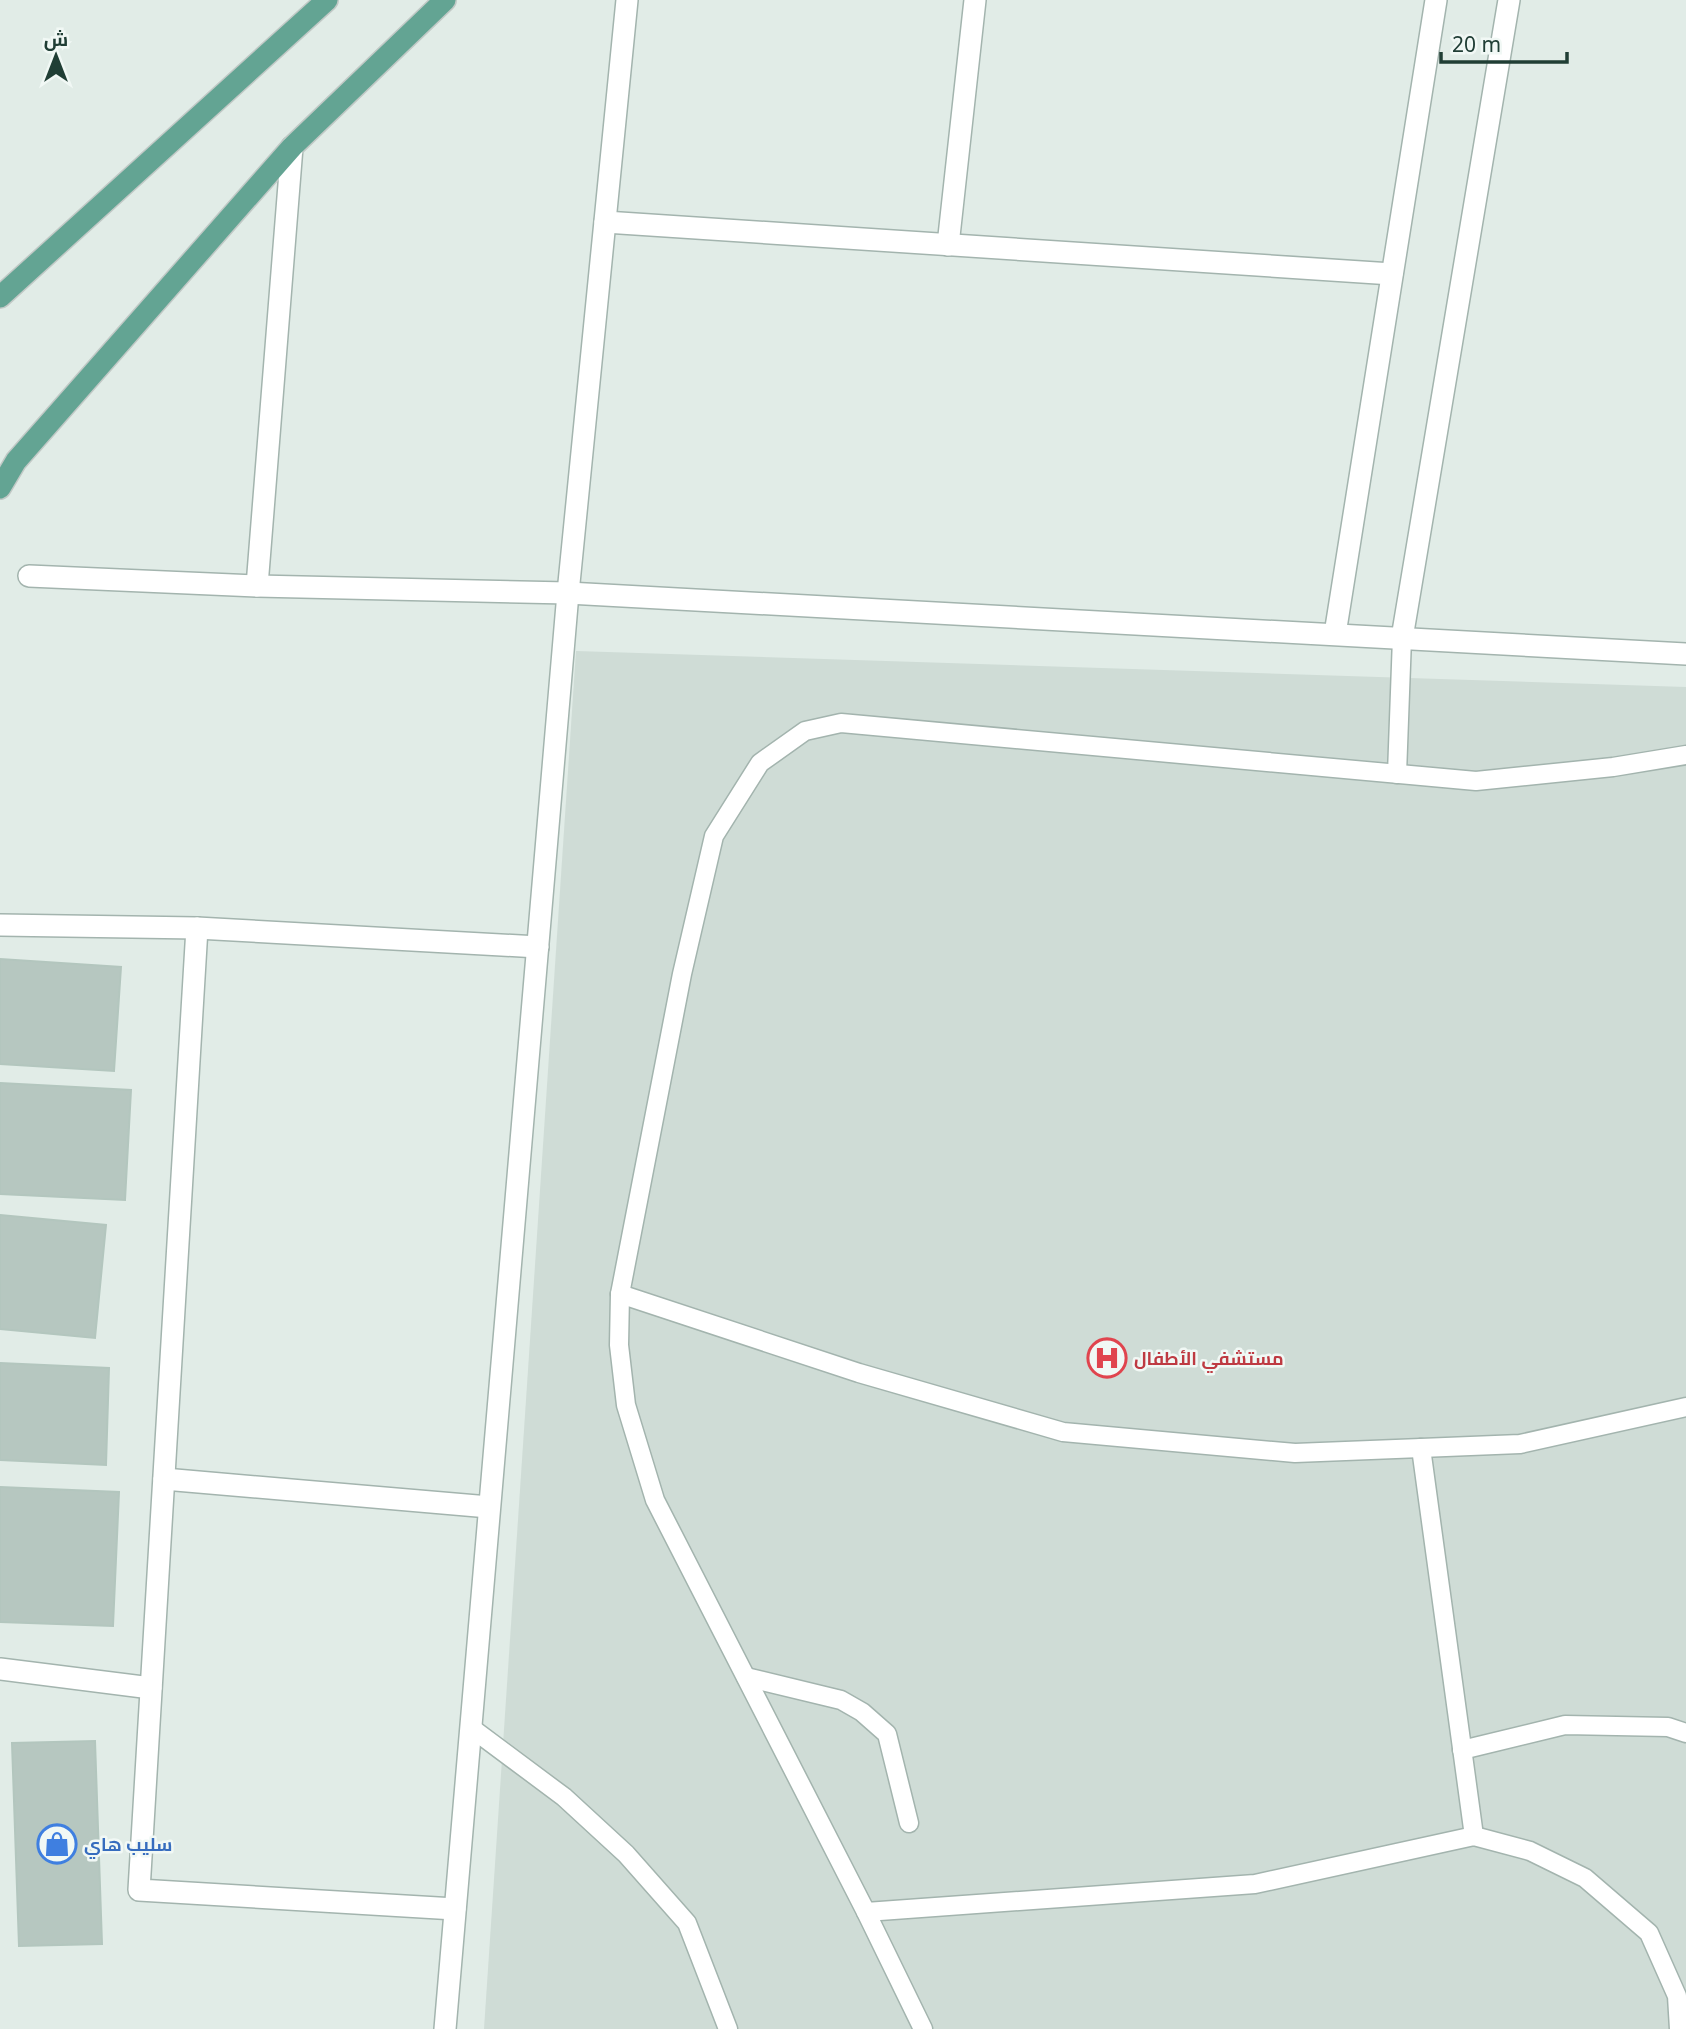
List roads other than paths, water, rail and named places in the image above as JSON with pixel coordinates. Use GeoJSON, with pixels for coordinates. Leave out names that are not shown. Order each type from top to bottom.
{"type":"FeatureCollection","features":[{"type":"Feature","properties":{"kind":"main road"},"geometry":{"type":"LineString","coordinates":[[3,291],[327,0]]}},
{"type":"Feature","properties":{"kind":"main road"},"geometry":{"type":"LineString","coordinates":[[0,488],[8,461],[292,147],[445,0]]}},
{"type":"Feature","properties":{"kind":"street"},"geometry":{"type":"LineString","coordinates":[[444,2029],[568,593],[628,0]]}},
{"type":"Feature","properties":{"kind":"street"},"geometry":{"type":"LineString","coordinates":[[948,245],[975,0]]}},
{"type":"Feature","properties":{"kind":"street"},"geometry":{"type":"LineString","coordinates":[[1335,634],[1436,0]]}},
{"type":"Feature","properties":{"kind":"street"},"geometry":{"type":"LineString","coordinates":[[1402,638],[1509,0]]}},
{"type":"Feature","properties":{"kind":"street"},"geometry":{"type":"LineString","coordinates":[[257,586],[292,147]]}},
{"type":"Feature","properties":{"kind":"street"},"geometry":{"type":"LineString","coordinates":[[605,222],[1392,274]]}},
{"type":"Feature","properties":{"kind":"street"},"geometry":{"type":"LineString","coordinates":[[29,576],[257,586],[568,593],[1686,654]]}},
{"type":"Feature","properties":{"kind":"street"},"geometry":{"type":"LineString","coordinates":[[0,925],[197,928],[538,947]]}},
{"type":"Feature","properties":{"kind":"street"},"geometry":{"type":"LineString","coordinates":[[197,928],[139,1890],[455,1909]]}},
{"type":"Feature","properties":{"kind":"street"},"geometry":{"type":"LineString","coordinates":[[164,1479],[489,1507]]}},
{"type":"Feature","properties":{"kind":"street"},"geometry":{"type":"LineString","coordinates":[[0,1668],[152,1688]]}},
{"type":"Feature","properties":{"kind":"lane"},"geometry":{"type":"LineString","coordinates":[[1397,774],[1402,638]]}},
{"type":"Feature","properties":{"kind":"lane"},"geometry":{"type":"LineString","coordinates":[[923,2029],[655,1500],[626,1405],[619,1345],[621,1294],[682,974],[714,836],[760,763],[805,731],[841,723],[1476,781],[1613,767],[1686,755]]}},
{"type":"Feature","properties":{"kind":"lane"},"geometry":{"type":"LineString","coordinates":[[621,1294],[859,1373],[1063,1432],[1295,1453],[1421,1448],[1520,1444],[1686,1407]]}},
{"type":"Feature","properties":{"kind":"lane"},"geometry":{"type":"LineString","coordinates":[[1421,1448],[1474,1836]]}},
{"type":"Feature","properties":{"kind":"lane"},"geometry":{"type":"LineString","coordinates":[[746,1677],[841,1700],[862,1712],[887,1734],[909,1823]]}},
{"type":"Feature","properties":{"kind":"lane"},"geometry":{"type":"LineString","coordinates":[[1462,1750],[1565,1724],[1668,1727],[1686,1733]]}},
{"type":"Feature","properties":{"kind":"lane"},"geometry":{"type":"LineString","coordinates":[[470,1727],[564,1797],[626,1854],[688,1923],[728,2029]]}},
{"type":"Feature","properties":{"kind":"lane"},"geometry":{"type":"LineString","coordinates":[[866,1912],[1255,1884],[1474,1836],[1530,1851],[1586,1878],[1649,1933],[1677,1996],[1679,2029]]}},
{"type":"Feature","properties":{"kind":"place","name":"مستشفي الأطفال"},"geometry":{"type":"Point","coordinates":[1107,1358]}},
{"type":"Feature","properties":{"kind":"place","name":"سليب هاي"},"geometry":{"type":"Point","coordinates":[57,1844]}}]}
